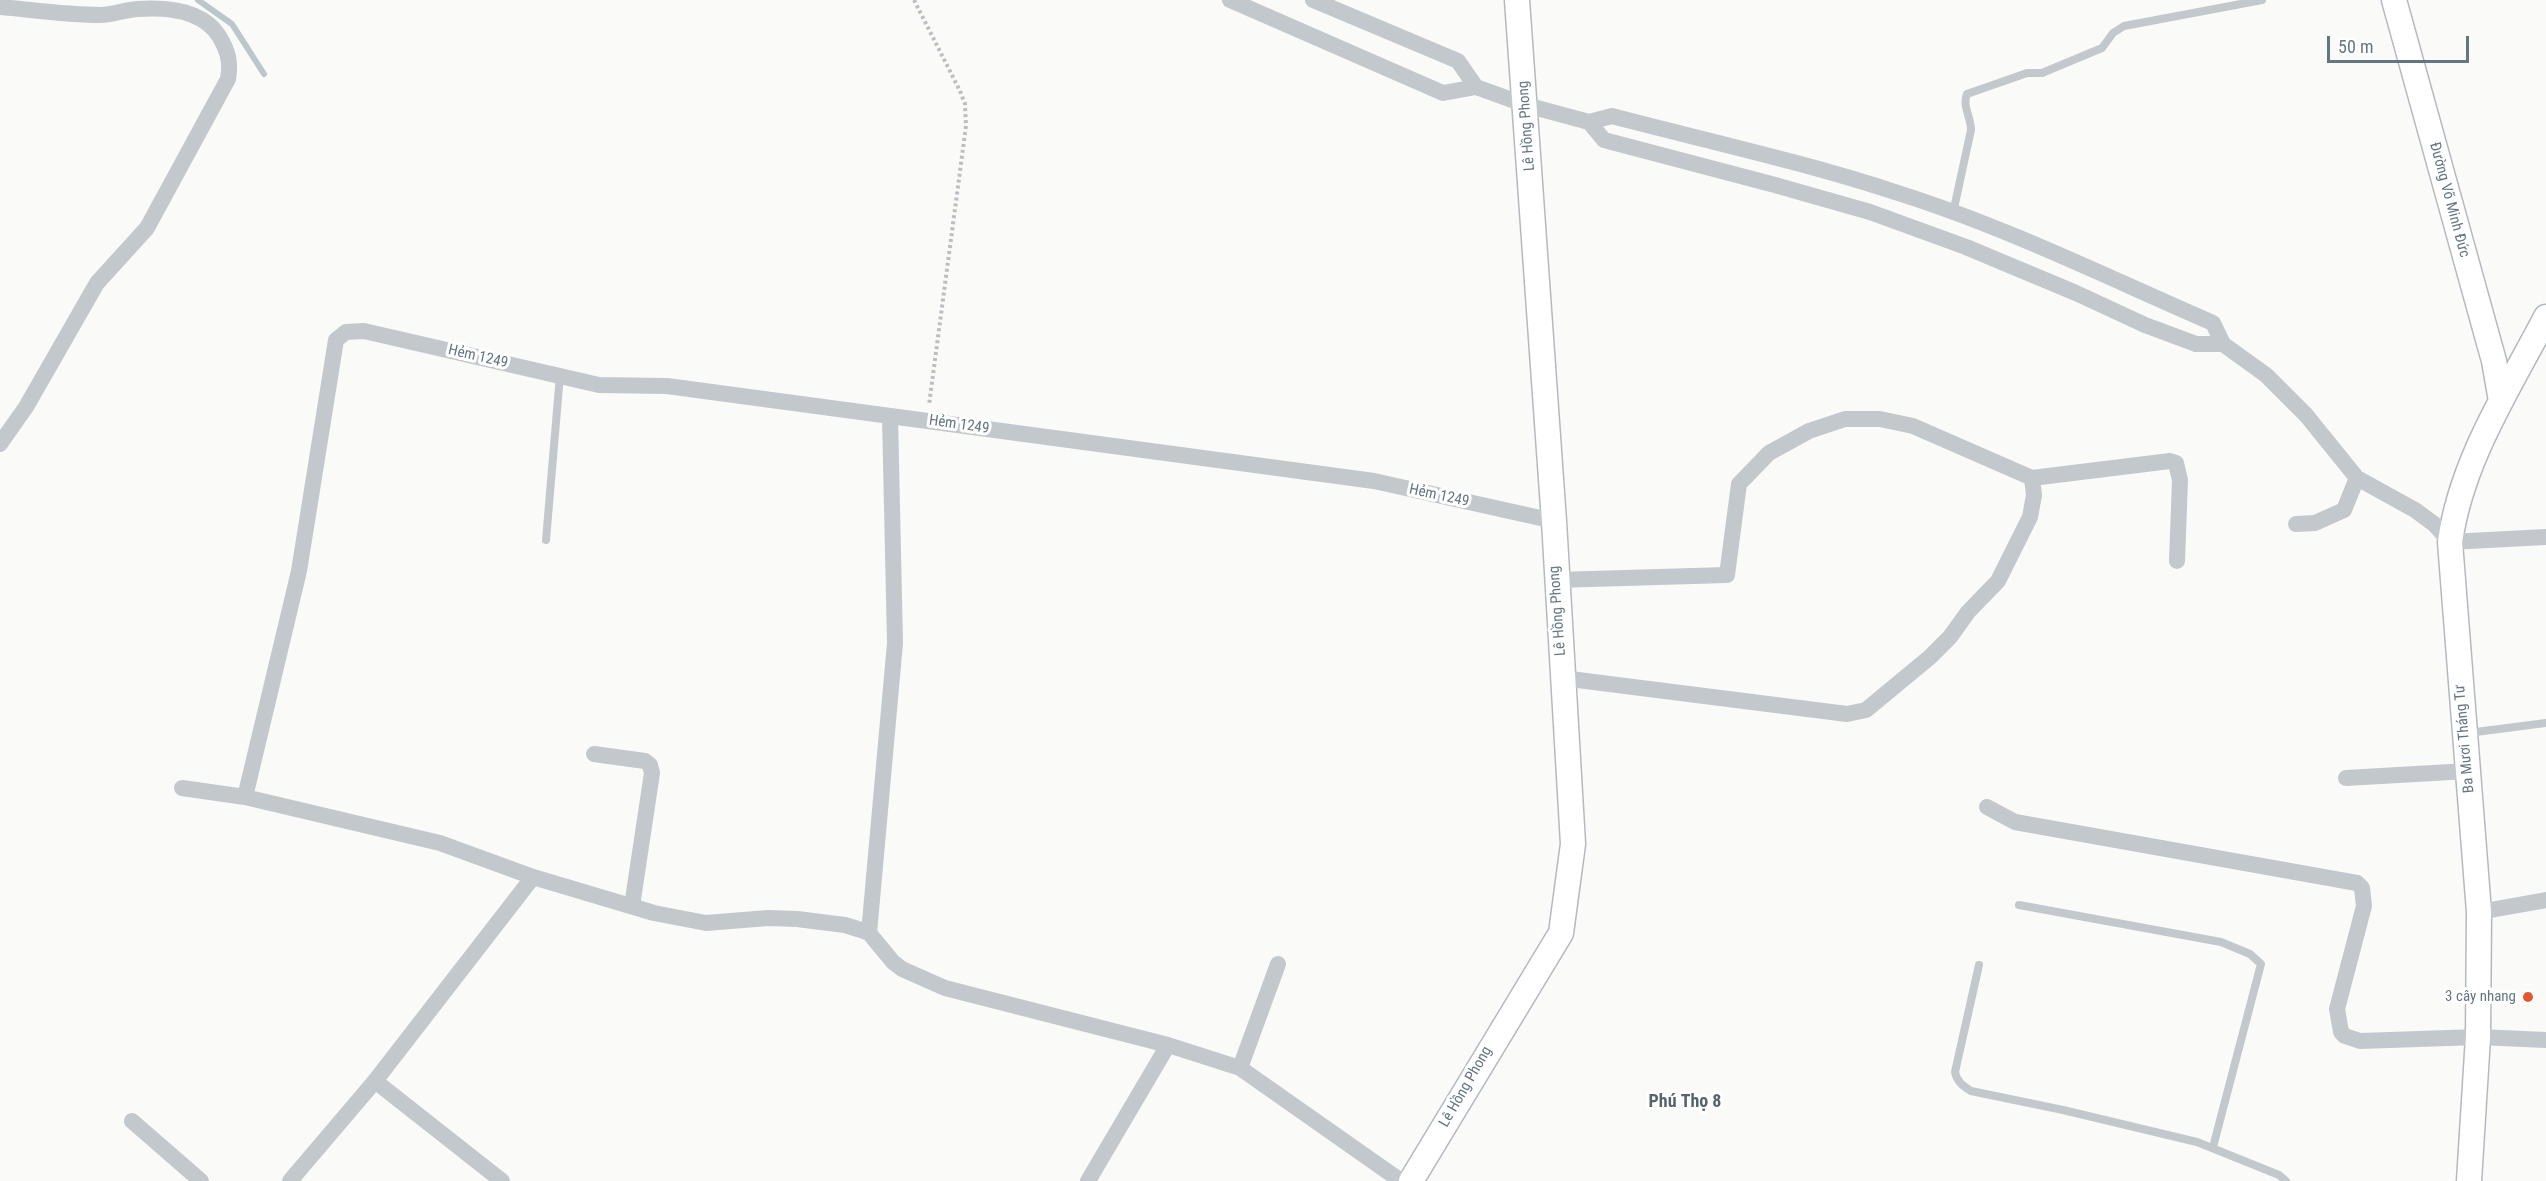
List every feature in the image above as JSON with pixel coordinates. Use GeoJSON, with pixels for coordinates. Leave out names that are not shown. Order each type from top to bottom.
{"type":"FeatureCollection","features":[{"type":"Feature","properties":{"kind":"street"},"geometry":{"type":"LineString","coordinates":[[1230,0],[1443,93],[1476,87],[1526,105],[1589,122],[1612,116],[1804,165],[1898,193],[1994,227],[2213,323],[2223,344],[2266,375],[2307,415],[2357,478],[2415,510],[2434,524],[2450,542],[2546,537]]}},
{"type":"Feature","properties":{"kind":"street"},"geometry":{"type":"LineString","coordinates":[[1313,0],[1458,61],[1476,87]]}},
{"type":"Feature","properties":{"kind":"street","name":"Lê Hồng Phong"},"geometry":{"type":"LineString","coordinates":[[1411,1181],[1561,933],[1573,844],[1554,521],[1517,0]]}},
{"type":"Feature","properties":{"kind":"street","name":"Đường Võ Minh Đức"},"geometry":{"type":"LineString","coordinates":[[2394,0],[2494,361],[2501,401]]}},
{"type":"Feature","properties":{"kind":"street"},"geometry":{"type":"LineString","coordinates":[[0,7],[102,15],[137,9],[179,10],[203,20],[216,32],[226,48],[231,64],[228,79],[147,228],[97,283],[26,407],[0,444]]}},
{"type":"Feature","properties":{"kind":"street"},"geometry":{"type":"LineString","coordinates":[[1589,122],[1604,140],[1870,212],[1946,240],[2196,345],[2223,344]]}},
{"type":"Feature","properties":{"kind":"street"},"geometry":{"type":"LineString","coordinates":[[1946,240],[1953,213]]}},
{"type":"Feature","properties":{"kind":"street","name":"Ba Mươi Tháng Tư"},"geometry":{"type":"LineString","coordinates":[[2469,1181],[2478,1037],[2479,912],[2450,542],[2452,523],[2465,480],[2501,401],[2546,317]]}},
{"type":"Feature","properties":{"kind":"street","name":"Hẻm 1249"},"geometry":{"type":"LineString","coordinates":[[245,797],[299,571],[336,340],[346,332],[364,331],[599,385],[667,386],[1374,482],[1554,521]]}},
{"type":"Feature","properties":{"kind":"street"},"geometry":{"type":"LineString","coordinates":[[868,933],[895,643],[890,416]]}},
{"type":"Feature","properties":{"kind":"street"},"geometry":{"type":"LineString","coordinates":[[1556,580],[1727,575],[1739,484],[1769,453],[1809,430],[1845,419],[1880,419],[1913,426],[2032,478],[2170,461],[2176,463],[2180,480],[2177,561]]}},
{"type":"Feature","properties":{"kind":"street"},"geometry":{"type":"LineString","coordinates":[[1562,678],[1847,714],[1866,710],[1950,637],[1968,612],[1998,581],[2030,517],[2034,495],[2032,478]]}},
{"type":"Feature","properties":{"kind":"street"},"geometry":{"type":"LineString","coordinates":[[2296,524],[2315,523],[2344,510],[2357,478]]}},
{"type":"Feature","properties":{"kind":"street"},"geometry":{"type":"LineString","coordinates":[[594,754],[645,761],[650,765],[652,773],[632,906]]}},
{"type":"Feature","properties":{"kind":"street"},"geometry":{"type":"LineString","coordinates":[[2346,778],[2468,771]]}},
{"type":"Feature","properties":{"kind":"street"},"geometry":{"type":"LineString","coordinates":[[182,788],[245,797],[440,843],[533,877],[632,906],[706,923],[768,918],[845,925],[868,933],[902,969],[945,988],[1168,1046],[1240,1068],[1401,1181]]}},
{"type":"Feature","properties":{"kind":"street"},"geometry":{"type":"LineString","coordinates":[[1987,807],[2015,822],[2357,883],[2362,888],[2364,906],[2337,1009],[2341,1032],[2345,1036],[2360,1041],[2478,1037],[2546,1040]]}},
{"type":"Feature","properties":{"kind":"street"},"geometry":{"type":"LineString","coordinates":[[290,1181],[375,1081],[533,877]]}},
{"type":"Feature","properties":{"kind":"street"},"geometry":{"type":"LineString","coordinates":[[2479,912],[2546,900]]}},
{"type":"Feature","properties":{"kind":"street"},"geometry":{"type":"LineString","coordinates":[[1240,1068],[1278,964]]}},
{"type":"Feature","properties":{"kind":"street"},"geometry":{"type":"LineString","coordinates":[[1088,1181],[1168,1046]]}},
{"type":"Feature","properties":{"kind":"street"},"geometry":{"type":"LineString","coordinates":[[375,1081],[502,1181]]}},
{"type":"Feature","properties":{"kind":"street"},"geometry":{"type":"LineString","coordinates":[[132,1121],[201,1181]]}},
{"type":"Feature","properties":{"kind":"lane"},"geometry":{"type":"LineString","coordinates":[[1953,213],[1971,130],[1971,121],[1965,106],[1967,94],[2027,73],[2042,73],[2102,48],[2113,33],[2124,26],[2262,0]]}},
{"type":"Feature","properties":{"kind":"lane"},"geometry":{"type":"LineString","coordinates":[[546,540],[560,375]]}},
{"type":"Feature","properties":{"kind":"lane"},"geometry":{"type":"LineString","coordinates":[[2465,734],[2546,723]]}},
{"type":"Feature","properties":{"kind":"lane"},"geometry":{"type":"LineString","coordinates":[[2019,905],[2221,942],[2250,954],[2261,964],[2213,1147]]}},
{"type":"Feature","properties":{"kind":"lane"},"geometry":{"type":"LineString","coordinates":[[1979,965],[1955,1072],[1956,1078],[1962,1085],[1971,1091],[2063,1110],[2213,1147],[2279,1175],[2286,1181]]}},
{"type":"Feature","properties":{"kind":"path"},"geometry":{"type":"LineString","coordinates":[[914,0],[960,91],[965,104],[966,126],[927,421]]}},
{"type":"Feature","properties":{"kind":"waterway"},"geometry":{"type":"LineString","coordinates":[[198,0],[232,24],[264,74]]}},
{"type":"Feature","properties":{"kind":"place","name":"3 cây nhang"},"geometry":{"type":"Point","coordinates":[2528,997]}},
{"type":"Feature","properties":{"kind":"district","name":"Phú Thọ 8"},"geometry":{"type":"Point","coordinates":[1685,1102]}}]}
